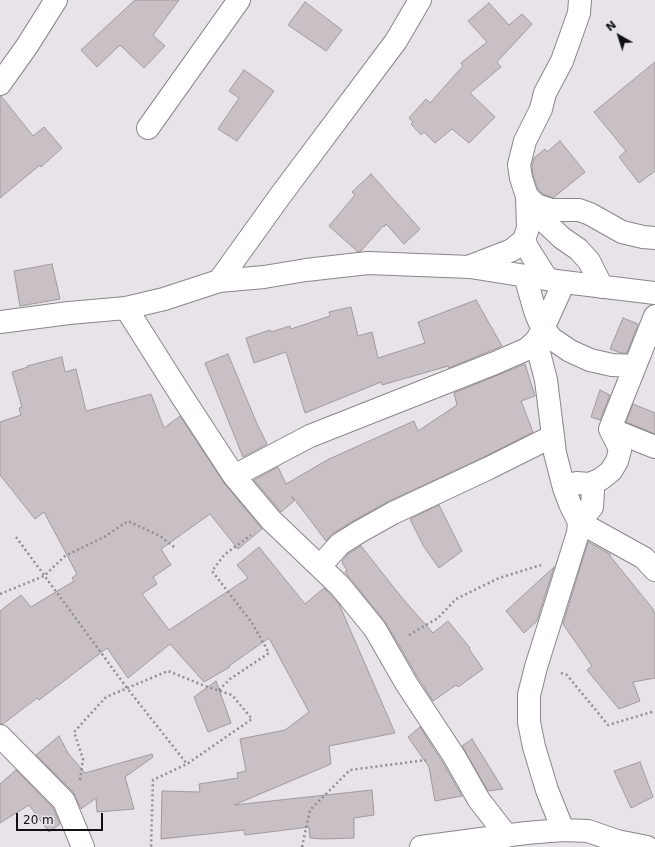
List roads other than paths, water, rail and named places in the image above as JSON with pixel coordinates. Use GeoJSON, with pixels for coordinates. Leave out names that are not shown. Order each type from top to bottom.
{"type":"FeatureCollection","features":[{"type":"Feature","properties":{"kind":"street"},"geometry":{"type":"LineString","coordinates":[[0,84],[27,46],[56,0]]}},
{"type":"Feature","properties":{"kind":"street"},"geometry":{"type":"LineString","coordinates":[[148,128],[239,0]]}},
{"type":"Feature","properties":{"kind":"street"},"geometry":{"type":"LineString","coordinates":[[219,281],[280,196],[396,41],[420,0]]}},
{"type":"Feature","properties":{"kind":"street"},"geometry":{"type":"LineString","coordinates":[[580,0],[579,12],[562,61],[545,93],[540,109],[525,141],[519,165],[521,178],[527,196],[536,212],[562,238],[578,248],[589,261],[602,287]]}},
{"type":"Feature","properties":{"kind":"street"},"geometry":{"type":"LineString","coordinates":[[470,267],[512,250],[524,240],[528,228],[527,196]]}},
{"type":"Feature","properties":{"kind":"street"},"geometry":{"type":"LineString","coordinates":[[527,196],[536,205],[551,210],[579,210],[590,214],[622,232],[655,238]]}},
{"type":"Feature","properties":{"kind":"street"},"geometry":{"type":"LineString","coordinates":[[524,240],[528,249],[556,281]]}},
{"type":"Feature","properties":{"kind":"street"},"geometry":{"type":"LineString","coordinates":[[0,322],[69,313],[126,308],[164,299],[219,281],[264,277],[306,270],[368,263],[470,267],[556,281],[655,294]]}},
{"type":"Feature","properties":{"kind":"street"},"geometry":{"type":"LineString","coordinates":[[525,276],[540,334],[555,453],[562,481],[570,504],[579,522],[578,533],[572,555],[536,667],[529,695],[529,722],[534,747],[563,830]]}},
{"type":"Feature","properties":{"kind":"street"},"geometry":{"type":"LineString","coordinates":[[234,476],[310,436],[527,349],[540,334],[556,281]]}},
{"type":"Feature","properties":{"kind":"street"},"geometry":{"type":"LineString","coordinates":[[126,308],[234,476],[271,520],[340,586],[375,629],[406,682],[454,756],[479,800],[521,839]]}},
{"type":"Feature","properties":{"kind":"street"},"geometry":{"type":"LineString","coordinates":[[562,481],[590,484],[602,480],[611,471],[617,461],[620,450],[610,429],[655,316]]}},
{"type":"Feature","properties":{"kind":"street"},"geometry":{"type":"LineString","coordinates":[[540,334],[551,338],[570,351],[590,360],[612,365],[635,366]]}},
{"type":"Feature","properties":{"kind":"street"},"geometry":{"type":"LineString","coordinates":[[610,429],[655,447]]}},
{"type":"Feature","properties":{"kind":"street"},"geometry":{"type":"LineString","coordinates":[[320,566],[340,544],[393,513],[553,436]]}},
{"type":"Feature","properties":{"kind":"street"},"geometry":{"type":"LineString","coordinates":[[579,522],[592,507],[593,491],[590,484]]}},
{"type":"Feature","properties":{"kind":"street"},"geometry":{"type":"LineString","coordinates":[[579,522],[651,562]]}},
{"type":"Feature","properties":{"kind":"street"},"geometry":{"type":"LineString","coordinates":[[0,736],[64,801],[84,847]]}},
{"type":"Feature","properties":{"kind":"street"},"geometry":{"type":"LineString","coordinates":[[421,847],[521,839],[563,830],[588,830],[617,841],[647,847]]}}]}
